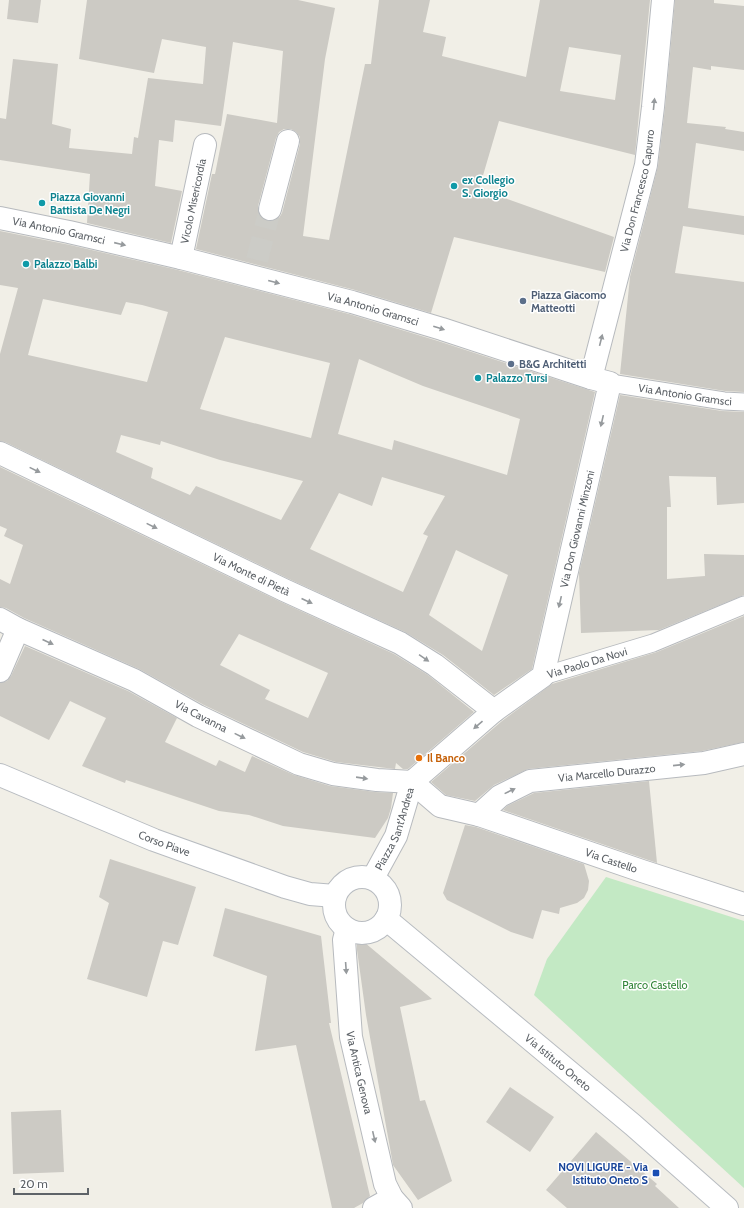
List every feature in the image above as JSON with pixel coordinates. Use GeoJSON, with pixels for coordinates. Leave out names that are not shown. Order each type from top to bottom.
{"type":"FeatureCollection","features":[{"type":"Feature","properties":{"kind":"street","name":"Via Don Francesco Capurro"},"geometry":{"type":"LineString","coordinates":[[601,380],[646,165],[663,0]]}},
{"type":"Feature","properties":{"kind":"street"},"geometry":{"type":"LineString","coordinates":[[270,209],[288,141]]}},
{"type":"Feature","properties":{"kind":"street","name":"Vicolo Misericordia"},"geometry":{"type":"LineString","coordinates":[[181,258],[205,145]]}},
{"type":"Feature","properties":{"kind":"street","name":"Via Antonio Gramsci"},"geometry":{"type":"LineString","coordinates":[[0,218],[69,232],[181,258],[255,268],[352,302],[601,380],[724,401],[744,402]]}},
{"type":"Feature","properties":{"kind":"street","name":"Via Don Giovanni Minzoni"},"geometry":{"type":"LineString","coordinates":[[543,676],[601,380]]}},
{"type":"Feature","properties":{"kind":"street","name":"Via Monte di Pietà"},"geometry":{"type":"LineString","coordinates":[[0,453],[284,590],[400,643],[434,665],[494,711]]}},
{"type":"Feature","properties":{"kind":"street","name":"Via Paolo Da Novi"},"geometry":{"type":"LineString","coordinates":[[412,782],[494,711],[543,676],[653,643],[744,605]]}},
{"type":"Feature","properties":{"kind":"street"},"geometry":{"type":"LineString","coordinates":[[0,670],[9,624]]}},
{"type":"Feature","properties":{"kind":"street","name":"Via Cavanna"},"geometry":{"type":"LineString","coordinates":[[9,624],[134,680],[198,716],[299,764],[333,774],[376,780],[412,782]]}},
{"type":"Feature","properties":{"kind":"street","name":"Via Marcello Durazzo"},"geometry":{"type":"LineString","coordinates":[[479,815],[500,796],[530,781],[704,763],[744,754]]}},
{"type":"Feature","properties":{"kind":"street","name":"Corso Piave"},"geometry":{"type":"LineString","coordinates":[[0,775],[161,842],[285,887],[310,894],[335,896]]}},
{"type":"Feature","properties":{"kind":"street","name":"Piazza Sant'Andrea"},"geometry":{"type":"LineString","coordinates":[[373,878],[396,836],[412,782],[440,806],[479,815]]}},
{"type":"Feature","properties":{"kind":"street","name":"Via Castello"},"geometry":{"type":"LineString","coordinates":[[479,815],[744,904]]}},
{"type":"Feature","properties":{"kind":"street"},"geometry":{"type":"LineString","coordinates":[[361,876],[373,878],[381,884],[387,892],[390,900],[390,910],[386,919],[379,928],[369,932],[358,933],[347,929],[340,923],[335,915],[333,906],[335,896],[340,886],[350,879],[361,876]]}},
{"type":"Feature","properties":{"kind":"street","name":"Via Istituto Oneto"},"geometry":{"type":"LineString","coordinates":[[386,919],[633,1125],[727,1208]]}},
{"type":"Feature","properties":{"kind":"street","name":"Via Antica Genova"},"geometry":{"type":"LineString","coordinates":[[347,929],[344,940],[351,1037],[389,1205]]}},
{"type":"Feature","properties":{"kind":"green space","name":"Parco Castello"},"geometry":{"type":"Polygon","coordinates":[[[606,877],[744,921],[744,1188],[534,995],[547,959],[606,877]]]}},
{"type":"Feature","properties":{"kind":"building"},"geometry":{"type":"Polygon","coordinates":[[[9,0],[41,0],[38,23],[7,19],[9,0]]]}},
{"type":"Feature","properties":{"kind":"building"},"geometry":{"type":"Polygon","coordinates":[[[87,0],[298,0],[335,8],[325,59],[303,236],[329,240],[365,64],[371,64],[379,0],[430,0],[423,32],[446,37],[442,56],[526,77],[540,0],[650,0],[635,155],[499,121],[479,189],[614,237],[605,272],[454,237],[431,313],[355,290],[196,249],[212,174],[215,174],[227,114],[277,123],[283,51],[233,42],[221,126],[175,120],[173,142],[159,140],[155,186],[182,191],[171,243],[87,223],[90,174],[0,160],[0,118],[6,119],[13,59],[58,64],[52,124],[71,129],[69,148],[132,154],[134,137],[138,138],[148,78],[203,84],[206,47],[162,39],[154,73],[79,59],[87,0]],[[569,47],[560,91],[615,100],[621,55],[569,47]],[[284,129],[279,132],[276,138],[258,206],[258,212],[261,218],[267,221],[273,221],[279,218],[282,213],[300,144],[300,137],[296,132],[291,129],[284,129]]]}},
{"type":"Feature","properties":{"kind":"building"},"geometry":{"type":"Polygon","coordinates":[[[675,0],[714,0],[714,3],[744,6],[744,70],[711,66],[711,70],[693,67],[687,123],[726,127],[725,129],[744,132],[744,151],[696,143],[688,208],[744,216],[744,235],[683,226],[675,273],[744,282],[744,392],[725,391],[620,374],[630,277],[658,166],[675,0]]]}},
{"type":"Feature","properties":{"kind":"building"},"geometry":{"type":"Polygon","coordinates":[[[0,231],[70,245],[178,270],[349,314],[595,392],[532,669],[494,695],[443,655],[405,632],[289,579],[5,442],[0,441],[0,354],[18,288],[0,285],[0,231]],[[43,299],[28,355],[147,382],[168,312],[126,302],[121,315],[43,299]],[[225,337],[200,409],[311,438],[330,363],[225,337]],[[359,359],[338,434],[392,450],[394,440],[507,475],[520,419],[423,386],[359,359]],[[121,435],[116,452],[153,468],[151,478],[190,495],[196,486],[281,520],[303,481],[220,460],[161,441],[160,445],[121,435]],[[382,477],[372,506],[339,493],[310,549],[403,592],[428,536],[423,534],[445,496],[382,477]],[[456,550],[429,615],[482,651],[508,575],[456,550]]]}},
{"type":"Feature","properties":{"kind":"building"},"geometry":{"type":"Polygon","coordinates":[[[620,395],[722,411],[744,412],[744,503],[717,505],[716,477],[669,476],[671,507],[667,507],[667,579],[705,576],[704,554],[744,555],[744,595],[659,630],[581,633],[579,573],[620,395]]]}},
{"type":"Feature","properties":{"kind":"building"},"geometry":{"type":"Polygon","coordinates":[[[0,467],[279,601],[394,654],[428,675],[474,712],[408,769],[403,769],[396,763],[395,769],[336,762],[303,752],[204,705],[139,669],[24,618],[6,608],[0,607],[0,579],[10,584],[23,545],[4,536],[7,529],[0,526],[0,467]],[[239,634],[220,665],[270,690],[265,699],[308,718],[328,673],[239,634]]]}},
{"type":"Feature","properties":{"kind":"building"},"geometry":{"type":"Polygon","coordinates":[[[744,616],[744,742],[702,751],[528,769],[494,785],[475,801],[446,795],[431,782],[502,721],[552,684],[657,652],[744,616]]]}},
{"type":"Feature","properties":{"kind":"building"},"geometry":{"type":"Polygon","coordinates":[[[25,646],[128,691],[177,718],[165,742],[216,766],[219,760],[245,772],[252,756],[294,775],[330,786],[393,793],[388,818],[375,838],[283,826],[249,815],[219,811],[126,780],[125,783],[82,766],[106,718],[70,701],[49,740],[0,716],[0,683],[7,681],[11,676],[25,646]]]}},
{"type":"Feature","properties":{"kind":"building"},"geometry":{"type":"Polygon","coordinates":[[[649,781],[657,863],[503,810],[507,806],[534,793],[649,781]]]}},
{"type":"Feature","properties":{"kind":"building"},"geometry":{"type":"Polygon","coordinates":[[[465,825],[476,827],[584,864],[589,881],[588,890],[584,898],[577,903],[560,908],[559,914],[542,910],[533,939],[511,932],[447,900],[443,893],[465,825]]]}},
{"type":"Feature","properties":{"kind":"building"},"geometry":{"type":"Polygon","coordinates":[[[110,859],[196,887],[178,945],[163,941],[147,997],[87,979],[109,903],[99,897],[110,859]]]}},
{"type":"Feature","properties":{"kind":"building"},"geometry":{"type":"Polygon","coordinates":[[[225,908],[321,936],[331,1023],[329,1023],[370,1196],[363,1203],[354,1208],[332,1208],[296,1045],[255,1051],[267,976],[213,956],[225,908]]]}},
{"type":"Feature","properties":{"kind":"building"},"geometry":{"type":"Polygon","coordinates":[[[358,937],[432,999],[400,1007],[420,1101],[425,1100],[452,1181],[418,1200],[393,1165],[366,1015],[357,950],[358,937]]]}},
{"type":"Feature","properties":{"kind":"building"},"geometry":{"type":"Polygon","coordinates":[[[510,1087],[554,1117],[530,1152],[486,1122],[510,1087]]]}},
{"type":"Feature","properties":{"kind":"building"},"geometry":{"type":"Polygon","coordinates":[[[61,1110],[64,1172],[13,1174],[11,1112],[61,1110]]]}},
{"type":"Feature","properties":{"kind":"building"},"geometry":{"type":"Polygon","coordinates":[[[596,1132],[657,1184],[655,1186],[679,1208],[567,1208],[546,1190],[596,1132]]]}},
{"type":"Feature","properties":{"kind":"tunnel"},"geometry":{"type":"LineString","coordinates":[[257,260],[270,209]]}},
{"type":"Feature","properties":{"kind":"place","name":"ex Collegio S. Giorgio"},"geometry":{"type":"Point","coordinates":[454,186]}},
{"type":"Feature","properties":{"kind":"place","name":"Piazza Giovanni Battista De Negri"},"geometry":{"type":"Point","coordinates":[42,203]}},
{"type":"Feature","properties":{"kind":"place","name":"Palazzo Balbi"},"geometry":{"type":"Point","coordinates":[26,264]}},
{"type":"Feature","properties":{"kind":"place","name":"Piazza Giacomo Matteotti"},"geometry":{"type":"Point","coordinates":[523,301]}},
{"type":"Feature","properties":{"kind":"place","name":"B&G Architetti"},"geometry":{"type":"Point","coordinates":[511,364]}},
{"type":"Feature","properties":{"kind":"place","name":"Palazzo Tursi"},"geometry":{"type":"Point","coordinates":[478,378]}},
{"type":"Feature","properties":{"kind":"place","name":"Il Banco"},"geometry":{"type":"Point","coordinates":[419,758]}},
{"type":"Feature","properties":{"kind":"place","name":"NOVI LIGURE - Via Istituto Oneto S"},"geometry":{"type":"Point","coordinates":[656,1173]}}]}
